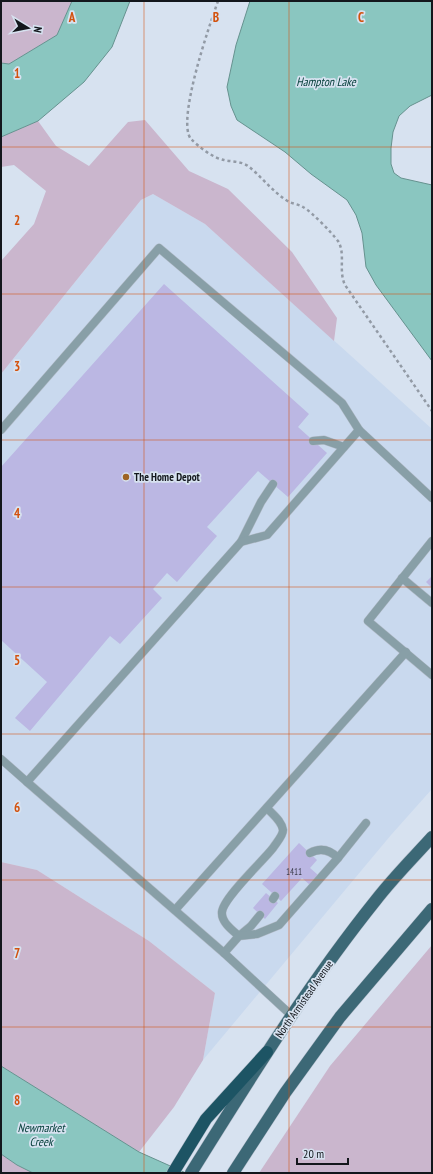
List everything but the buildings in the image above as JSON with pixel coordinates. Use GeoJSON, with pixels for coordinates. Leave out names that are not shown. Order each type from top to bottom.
{"type":"FeatureCollection","features":[{"type":"Feature","properties":{"kind":"highway"},"geometry":{"type":"LineString","coordinates":[[172,1173],[206,1119],[267,1052]]}},
{"type":"Feature","properties":{"kind":"main road","name":"North Armistead Avenue"},"geometry":{"type":"LineString","coordinates":[[191,1173],[291,1015],[376,900],[432,837]]}},
{"type":"Feature","properties":{"kind":"main road"},"geometry":{"type":"LineString","coordinates":[[236,1169],[285,1092],[340,1016],[432,909]]}},
{"type":"Feature","properties":{"kind":"lane"},"geometry":{"type":"LineString","coordinates":[[1,430],[158,248],[342,403],[359,430],[432,498]]}},
{"type":"Feature","properties":{"kind":"lane"},"geometry":{"type":"LineString","coordinates":[[241,542],[267,535],[359,430]]}},
{"type":"Feature","properties":{"kind":"lane"},"geometry":{"type":"LineString","coordinates":[[313,441],[324,440],[344,448]]}},
{"type":"Feature","properties":{"kind":"lane"},"geometry":{"type":"LineString","coordinates":[[27,782],[241,542],[261,502],[274,484]]}},
{"type":"Feature","properties":{"kind":"lane"},"geometry":{"type":"LineString","coordinates":[[432,541],[368,621],[432,674]]}},
{"type":"Feature","properties":{"kind":"lane"},"geometry":{"type":"LineString","coordinates":[[402,578],[432,603]]}},
{"type":"Feature","properties":{"kind":"lane"},"geometry":{"type":"LineString","coordinates":[[175,910],[406,652]]}},
{"type":"Feature","properties":{"kind":"lane"},"geometry":{"type":"LineString","coordinates":[[1,758],[224,953],[291,1015]]}},
{"type":"Feature","properties":{"kind":"lane"},"geometry":{"type":"LineString","coordinates":[[267,808],[280,822],[283,830],[279,839],[265,858],[238,886],[223,906],[223,920],[230,929],[239,936],[257,934],[279,925],[338,858],[366,823]]}},
{"type":"Feature","properties":{"kind":"lane"},"geometry":{"type":"LineString","coordinates":[[310,853],[317,850],[325,850],[333,852],[338,858]]}},
{"type":"Feature","properties":{"kind":"lane"},"geometry":{"type":"LineString","coordinates":[[224,953],[260,915]]}},
{"type":"Feature","properties":{"kind":"path"},"geometry":{"type":"LineString","coordinates":[[218,1],[192,88],[187,126],[188,133],[191,138],[218,158],[238,162],[248,166],[287,201],[310,212],[336,239],[342,250],[341,274],[345,285],[432,411]]}},
{"type":"Feature","properties":{"kind":"shaded area"},"geometry":{"type":"Polygon","coordinates":[[[1,1],[72,1],[57,35],[9,64],[1,63],[1,1]]]}},
{"type":"Feature","properties":{"kind":"shaded area"},"geometry":{"type":"Polygon","coordinates":[[[145,120],[189,171],[228,189],[292,252],[337,318],[334,341],[205,224],[153,194],[141,200],[1,374],[1,261],[34,224],[46,191],[14,165],[1,167],[1,137],[38,121],[56,146],[89,166],[128,122],[145,120]]]}},
{"type":"Feature","properties":{"kind":"shaded area"},"geometry":{"type":"Polygon","coordinates":[[[153,194],[205,224],[432,429],[432,789],[391,835],[203,1060],[215,993],[149,941],[37,870],[1,862],[1,374],[141,200],[153,194]]]}},
{"type":"Feature","properties":{"kind":"shaded area"},"geometry":{"type":"Polygon","coordinates":[[[1,862],[37,870],[149,941],[215,993],[203,1060],[174,1107],[139,1152],[1,1066],[1,862]]]}},
{"type":"Feature","properties":{"kind":"shaded area"},"geometry":{"type":"Polygon","coordinates":[[[432,945],[432,1173],[259,1173],[330,1066],[432,945]]]}},
{"type":"Feature","properties":{"kind":"shaded area"},"geometry":{"type":"Polygon","coordinates":[[[1,1154],[17,1165],[33,1173],[1,1173],[1,1154]]]}},
{"type":"Feature","properties":{"kind":"water"},"geometry":{"type":"Polygon","coordinates":[[[72,1],[130,1],[112,47],[84,82],[38,121],[1,137],[1,63],[9,64],[57,35],[72,1]]]}},
{"type":"Feature","properties":{"kind":"water","name":"Hampton Lake"},"geometry":{"type":"Polygon","coordinates":[[[250,1],[432,1],[432,95],[410,106],[399,116],[393,132],[391,164],[394,173],[401,178],[432,185],[432,361],[376,285],[366,267],[362,233],[356,215],[347,200],[311,174],[285,152],[237,120],[231,106],[227,87],[236,45],[250,1]]]}},
{"type":"Feature","properties":{"kind":"water","name":"Newmarket Creek"},"geometry":{"type":"Polygon","coordinates":[[[1,1066],[139,1152],[186,1173],[33,1173],[17,1165],[1,1154],[1,1066]]]}},
{"type":"Feature","properties":{"kind":"place","name":"The Home Depot"},"geometry":{"type":"Point","coordinates":[126,477]}}]}
